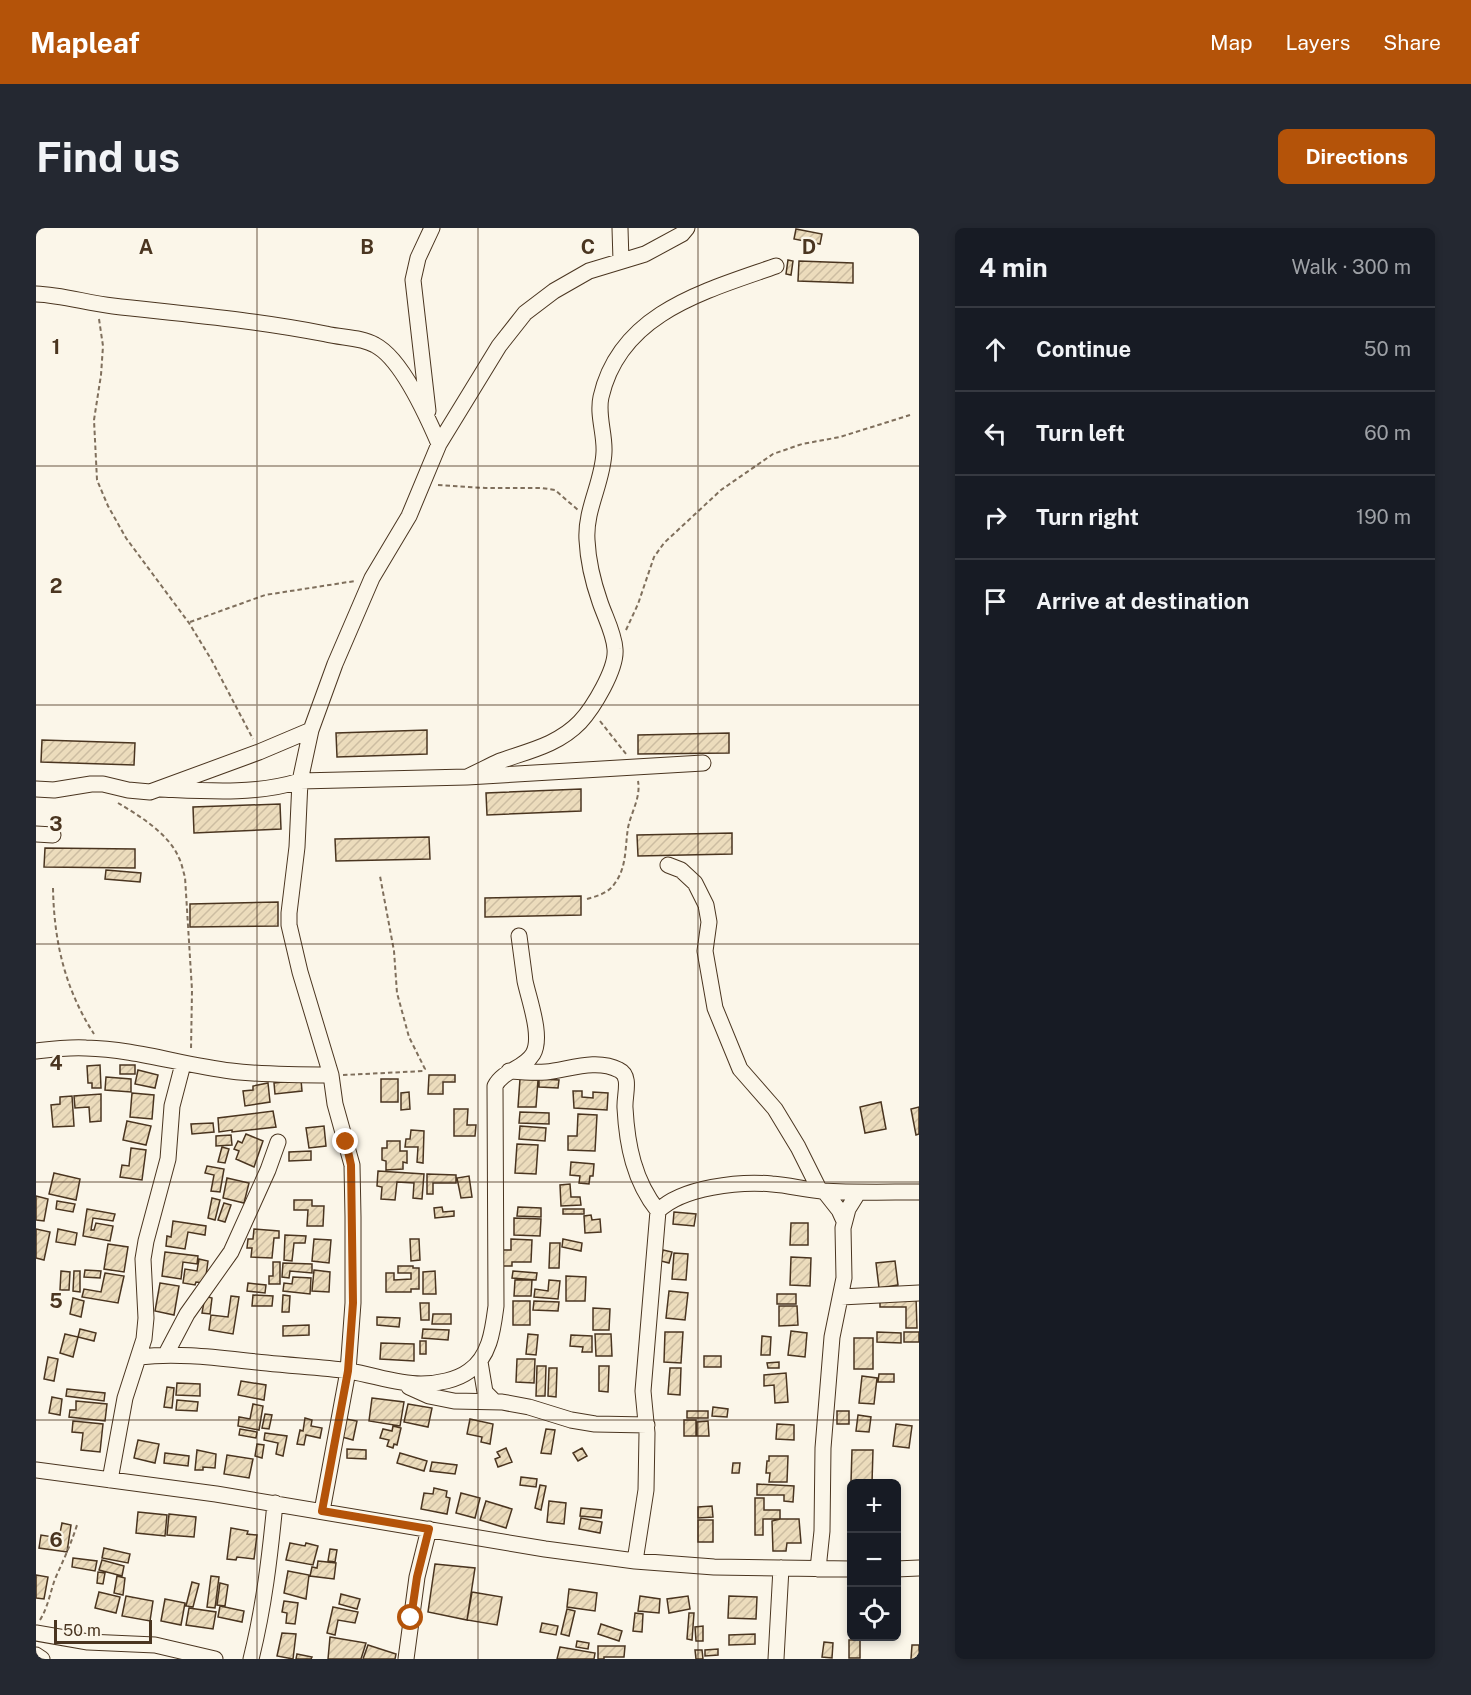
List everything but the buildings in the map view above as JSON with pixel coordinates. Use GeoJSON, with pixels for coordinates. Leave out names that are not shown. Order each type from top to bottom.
{"type":"FeatureCollection","features":[{"type":"Feature","properties":{"kind":"street"},"geometry":{"type":"LineString","coordinates":[[429,420],[413,280],[418,258],[432,228]]}},
{"type":"Feature","properties":{"kind":"street"},"geometry":{"type":"LineString","coordinates":[[620,228],[621,261]]}},
{"type":"Feature","properties":{"kind":"street"},"geometry":{"type":"LineString","coordinates":[[322,1511],[348,1371],[353,1303],[351,1165],[335,1104],[331,1075],[300,972],[289,926],[297,847],[300,781],[311,730],[335,664],[372,578],[409,516],[439,444],[499,346],[525,313],[554,291],[589,271],[654,250],[682,234],[687,228]]}},
{"type":"Feature","properties":{"kind":"street"},"geometry":{"type":"LineString","coordinates":[[467,777],[498,762],[551,743],[567,734],[593,705],[610,672],[615,651],[592,577],[587,540],[587,518],[598,484],[604,451],[601,431],[601,400],[609,372],[624,345],[652,319],[709,290],[776,266]]}},
{"type":"Feature","properties":{"kind":"street"},"geometry":{"type":"LineString","coordinates":[[36,284],[53,295]]}},
{"type":"Feature","properties":{"kind":"street"},"geometry":{"type":"LineString","coordinates":[[36,294],[97,304],[287,326],[362,340],[376,345],[388,355],[405,377],[429,420],[439,444]]}},
{"type":"Feature","properties":{"kind":"street"},"geometry":{"type":"LineString","coordinates":[[160,789],[311,730]]}},
{"type":"Feature","properties":{"kind":"street"},"geometry":{"type":"LineString","coordinates":[[36,789],[54,790],[103,784],[142,792],[160,789],[263,789],[282,787],[300,781],[467,777],[704,763]]}},
{"type":"Feature","properties":{"kind":"street"},"geometry":{"type":"LineString","coordinates":[[36,834],[53,835]]}},
{"type":"Feature","properties":{"kind":"street"},"geometry":{"type":"LineString","coordinates":[[668,865],[681,870],[695,883],[706,904],[709,922],[705,951],[715,1008],[740,1068],[775,1109],[822,1191],[839,1210],[844,1221]]}},
{"type":"Feature","properties":{"kind":"street"},"geometry":{"type":"LineString","coordinates":[[139,1357],[166,1354],[348,1371],[400,1383],[423,1384],[450,1380],[468,1373],[480,1362],[493,1331],[496,1306],[497,1152],[494,1094],[499,1079],[526,1062],[536,1044],[534,1019],[525,982],[519,936]]}},
{"type":"Feature","properties":{"kind":"street"},"geometry":{"type":"LineString","coordinates":[[36,1051],[103,1049],[159,1057],[187,1064],[266,1074],[331,1075]]}},
{"type":"Feature","properties":{"kind":"street"},"geometry":{"type":"LineString","coordinates":[[110,1480],[125,1398],[144,1339],[146,1318],[143,1259],[146,1241],[168,1159],[172,1106],[187,1064]]}},
{"type":"Feature","properties":{"kind":"street"},"geometry":{"type":"LineString","coordinates":[[509,1071],[547,1072],[584,1065],[612,1068],[623,1073],[626,1079],[627,1130],[633,1159],[640,1184],[658,1210],[643,1391],[647,1425],[646,1490],[634,1561]]}},
{"type":"Feature","properties":{"kind":"street"},"geometry":{"type":"LineString","coordinates":[[166,1354],[187,1314],[231,1252],[268,1170],[278,1142]]}},
{"type":"Feature","properties":{"kind":"street"},"geometry":{"type":"LineString","coordinates":[[658,1210],[690,1192],[735,1185],[770,1183],[822,1191],[919,1192]]}},
{"type":"Feature","properties":{"kind":"street"},"geometry":{"type":"LineString","coordinates":[[818,1569],[822,1531],[823,1448],[831,1348],[844,1278],[844,1221],[858,1192]]}},
{"type":"Feature","properties":{"kind":"street"},"geometry":{"type":"LineString","coordinates":[[841,1297],[919,1293]]}},
{"type":"Feature","properties":{"kind":"street"},"geometry":{"type":"LineString","coordinates":[[480,1362],[485,1392],[494,1401]]}},
{"type":"Feature","properties":{"kind":"street"},"geometry":{"type":"LineString","coordinates":[[400,1383],[429,1396],[454,1401],[494,1401],[529,1407],[595,1424],[647,1425]]}},
{"type":"Feature","properties":{"kind":"street"},"geometry":{"type":"LineString","coordinates":[[36,1470],[275,1503],[545,1549],[634,1561],[714,1567],[847,1569]]}},
{"type":"Feature","properties":{"kind":"street"},"geometry":{"type":"LineString","coordinates":[[251,1659],[262,1617],[268,1580],[275,1503]]}},
{"type":"Feature","properties":{"kind":"street"},"geometry":{"type":"LineString","coordinates":[[406,1659],[417,1577],[429,1529]]}},
{"type":"Feature","properties":{"kind":"street"},"geometry":{"type":"LineString","coordinates":[[776,1659],[781,1568]]}},
{"type":"Feature","properties":{"kind":"street"},"geometry":{"type":"LineString","coordinates":[[901,1569],[919,1568]]}},
{"type":"Feature","properties":{"kind":"street"},"geometry":{"type":"LineString","coordinates":[[37,1628],[88,1642],[155,1645],[214,1659]]}},
{"type":"Feature","properties":{"kind":"street"},"geometry":{"type":"LineString","coordinates":[[36,1655],[42,1659]]}},
{"type":"Feature","properties":{"kind":"path"},"geometry":{"type":"LineString","coordinates":[[97,304],[103,346],[94,420],[97,480],[126,538],[189,622],[236,703],[259,752]]}},
{"type":"Feature","properties":{"kind":"path"},"geometry":{"type":"LineString","coordinates":[[615,651],[638,604],[654,557],[664,543],[721,490],[773,454],[802,444],[840,437],[910,415]]}},
{"type":"Feature","properties":{"kind":"path"},"geometry":{"type":"LineString","coordinates":[[423,484],[555,490],[587,518]]}},
{"type":"Feature","properties":{"kind":"path"},"geometry":{"type":"LineString","coordinates":[[189,622],[265,595],[372,578]]}},
{"type":"Feature","properties":{"kind":"path"},"geometry":{"type":"LineString","coordinates":[[587,899],[607,892],[615,884],[621,870],[628,828],[639,786],[637,767],[606,730],[593,705]]}},
{"type":"Feature","properties":{"kind":"path"},"geometry":{"type":"LineString","coordinates":[[112,799],[158,832],[180,859],[185,877],[192,990],[187,1064]]}},
{"type":"Feature","properties":{"kind":"path"},"geometry":{"type":"LineString","coordinates":[[331,1075],[408,1073],[425,1069],[409,1036],[397,993],[394,951],[380,876]]}},
{"type":"Feature","properties":{"kind":"path"},"geometry":{"type":"LineString","coordinates":[[53,888],[56,938],[68,982],[103,1049]]}},
{"type":"Feature","properties":{"kind":"path"},"geometry":{"type":"LineString","coordinates":[[37,1628],[46,1610],[55,1580],[69,1552],[77,1525]]}},
{"type":"Feature","properties":{"kind":"route"},"geometry":{"type":"LineString","coordinates":[[346,1142],[351,1165],[353,1303],[348,1371],[322,1511],[429,1529],[417,1577],[411,1618]]}}]}
